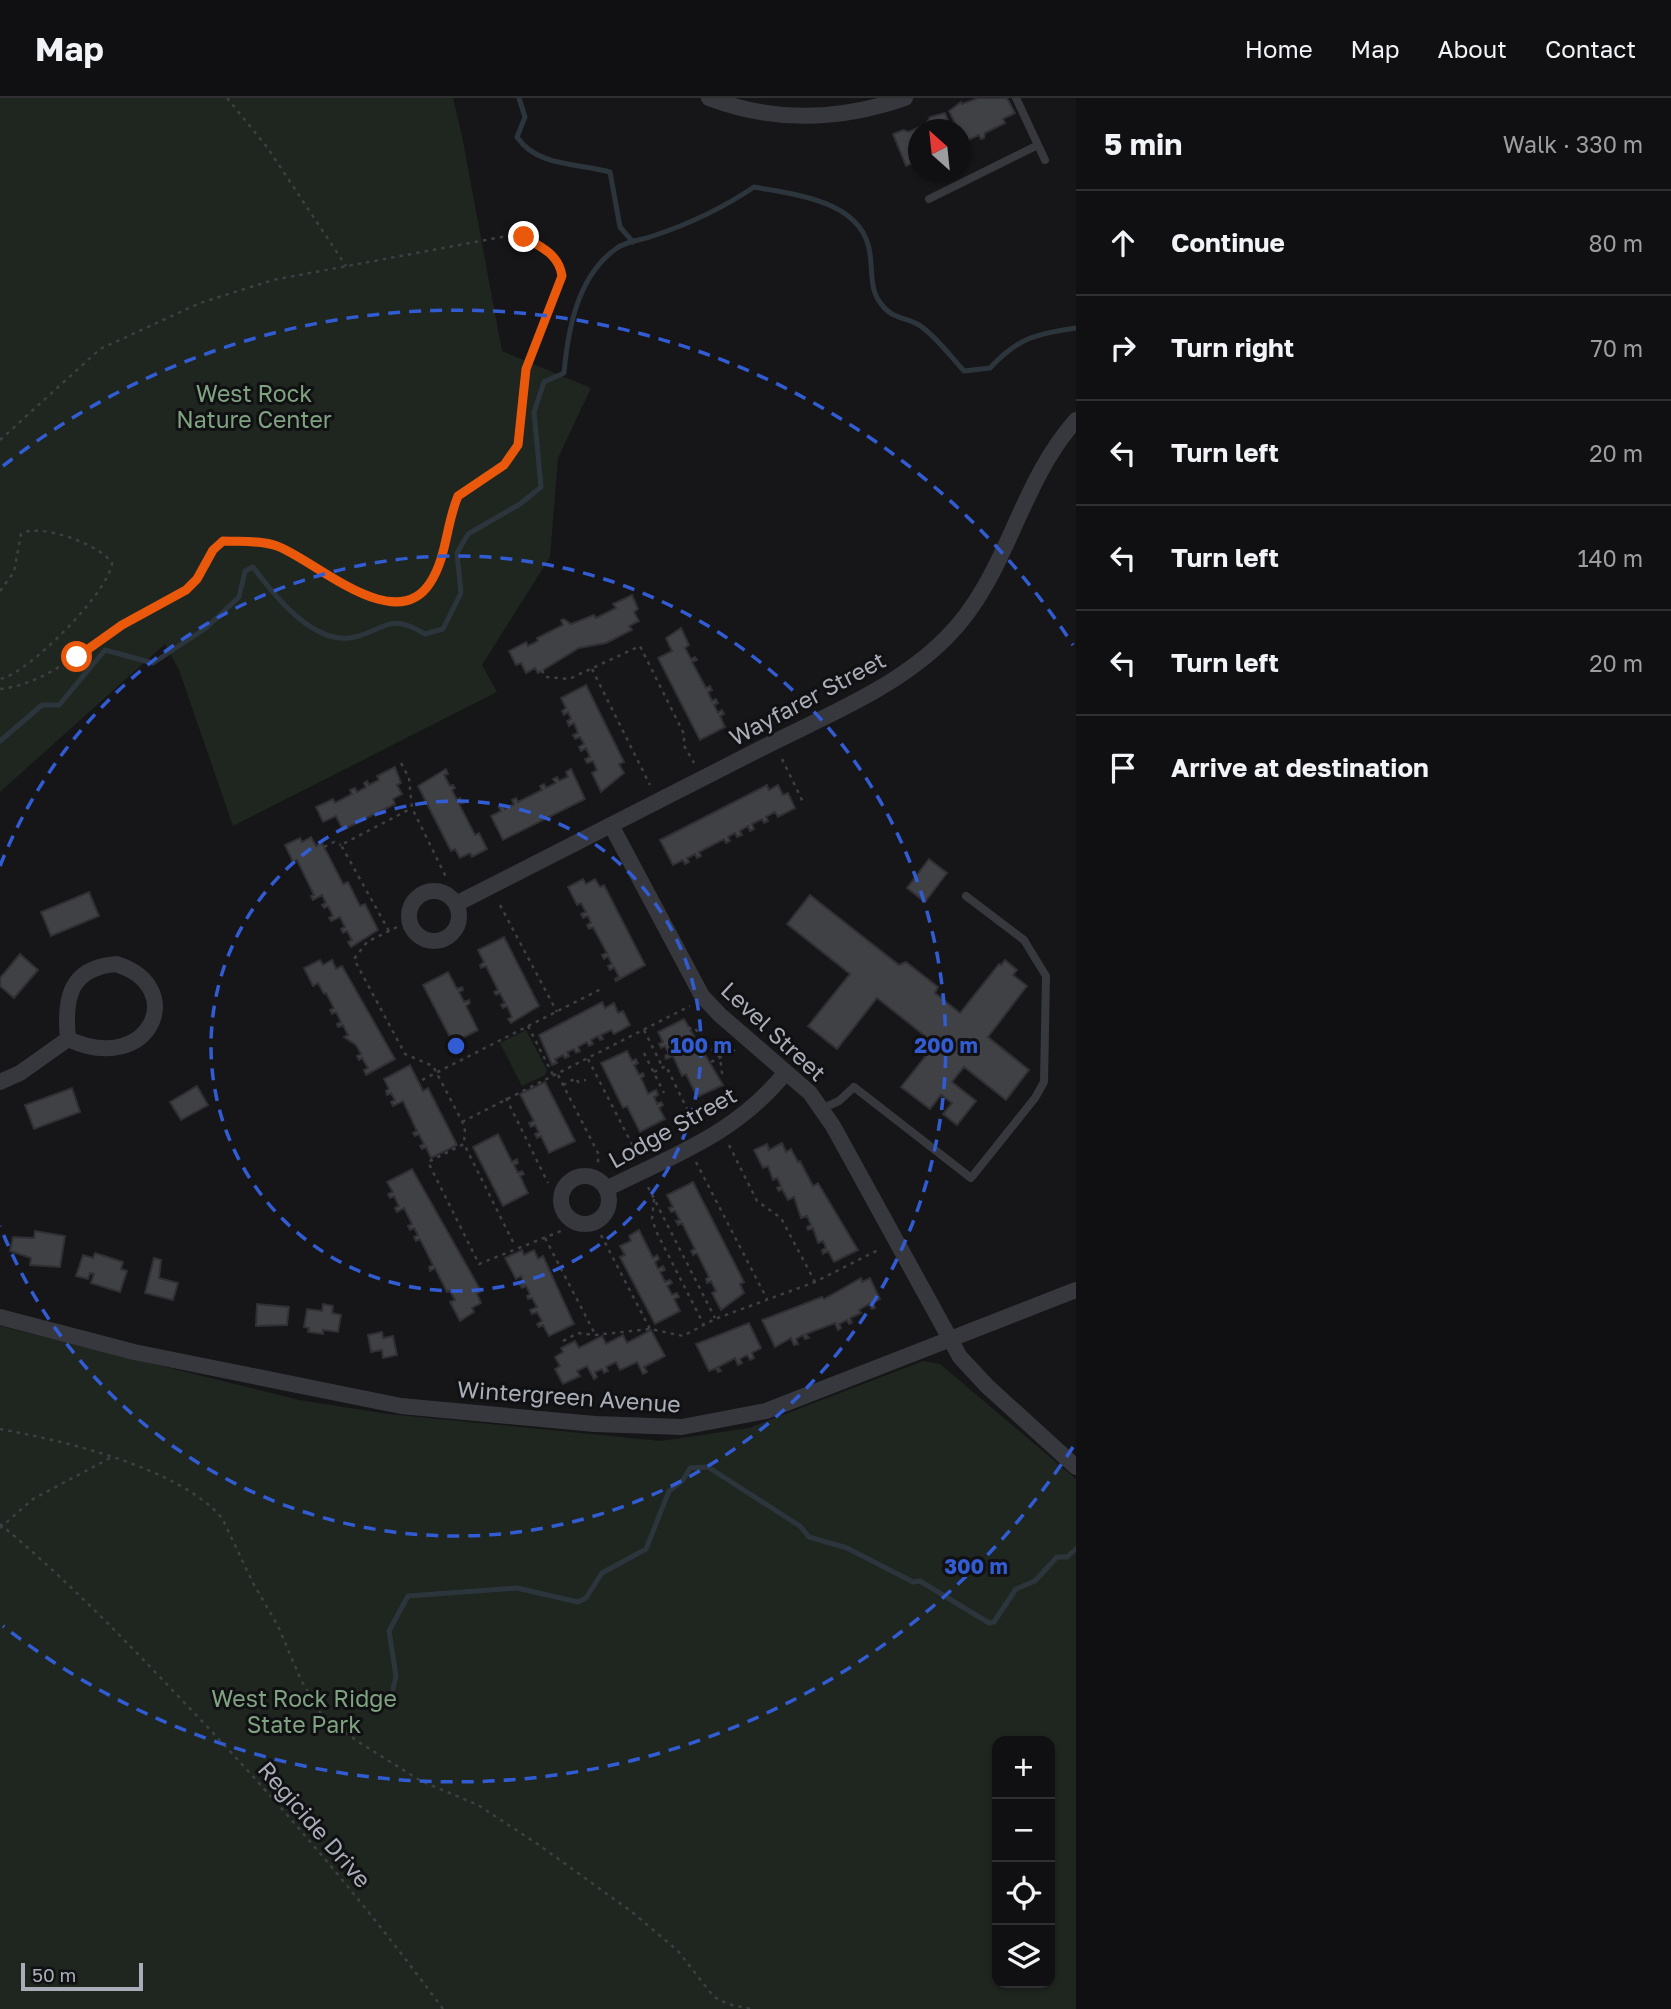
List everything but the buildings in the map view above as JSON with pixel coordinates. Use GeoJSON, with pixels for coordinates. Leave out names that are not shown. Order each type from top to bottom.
{"type":"FeatureCollection","features":[{"type":"Feature","properties":{"kind":"street"},"geometry":{"type":"LineString","coordinates":[[709,98],[760,113],[796,117],[852,113],[905,98]]}},
{"type":"Feature","properties":{"kind":"street","name":"Wayfarer Street"},"geometry":{"type":"LineString","coordinates":[[456,904],[855,700],[922,660],[967,615],[986,587],[1035,479],[1076,420]]}},
{"type":"Feature","properties":{"kind":"street","name":"Level Street"},"geometry":{"type":"LineString","coordinates":[[611,825],[702,996],[720,1016],[810,1093],[821,1109],[951,1340]]}},
{"type":"Feature","properties":{"kind":"street"},"geometry":{"type":"LineString","coordinates":[[116,964],[134,970],[146,980],[154,997],[153,1015],[149,1029],[137,1041],[121,1049],[105,1050],[68,1039],[67,1008],[71,992],[80,977],[100,965],[116,964]]}},
{"type":"Feature","properties":{"kind":"street"},"geometry":{"type":"LineString","coordinates":[[0,1082],[20,1073],[68,1039]]}},
{"type":"Feature","properties":{"kind":"street","name":"Lodge Street"},"geometry":{"type":"LineString","coordinates":[[606,1189],[726,1128],[764,1100],[786,1072]]}},
{"type":"Feature","properties":{"kind":"street","name":"Wintergreen Avenue"},"geometry":{"type":"LineString","coordinates":[[0,1317],[134,1352],[401,1406],[652,1427],[710,1424],[766,1411],[1076,1290]]}},
{"type":"Feature","properties":{"kind":"street"},"geometry":{"type":"LineString","coordinates":[[951,1340],[967,1366],[987,1387],[1076,1467]]}},
{"type":"Feature","properties":{"kind":"lane"},"geometry":{"type":"LineString","coordinates":[[1016,98],[1045,160]]}},
{"type":"Feature","properties":{"kind":"lane"},"geometry":{"type":"LineString","coordinates":[[929,199],[1038,145]]}},
{"type":"Feature","properties":{"kind":"lane"},"geometry":{"type":"LineString","coordinates":[[821,1109],[839,1101],[854,1087],[971,1178],[1035,1098],[1044,1082],[1046,976],[1024,940],[966,896]]}},
{"type":"Feature","properties":{"kind":"path"},"geometry":{"type":"LineString","coordinates":[[227,98],[267,147],[346,266]]}},
{"type":"Feature","properties":{"kind":"path"},"geometry":{"type":"LineString","coordinates":[[0,440],[100,349],[200,303],[273,280],[507,236],[524,237],[560,264],[562,276],[526,369],[518,445],[504,465],[458,496],[444,550],[428,586],[404,600],[387,603],[356,592],[310,563],[274,545],[219,542],[197,579],[177,597],[122,625],[61,668],[0,689]]}},
{"type":"Feature","properties":{"kind":"path"},"geometry":{"type":"LineString","coordinates":[[0,591],[14,572],[21,534],[27,530],[46,530],[97,549],[112,563],[101,588],[85,611],[27,663],[7,678],[0,679]]}},
{"type":"Feature","properties":{"kind":"path"},"geometry":{"type":"LineString","coordinates":[[542,670],[545,677],[569,679],[640,646],[685,736],[684,744],[694,763]]}},
{"type":"Feature","properties":{"kind":"path"},"geometry":{"type":"LineString","coordinates":[[592,668],[650,785]]}},
{"type":"Feature","properties":{"kind":"path"},"geometry":{"type":"LineString","coordinates":[[782,759],[803,802]]}},
{"type":"Feature","properties":{"kind":"path"},"geometry":{"type":"LineString","coordinates":[[401,763],[409,778],[412,808],[447,879]]}},
{"type":"Feature","properties":{"kind":"path"},"geometry":{"type":"LineString","coordinates":[[341,845],[412,808]]}},
{"type":"Feature","properties":{"kind":"path"},"geometry":{"type":"LineString","coordinates":[[324,847],[334,842],[341,845],[389,931]]}},
{"type":"Feature","properties":{"kind":"path"},"geometry":{"type":"LineString","coordinates":[[500,905],[557,1012]]}},
{"type":"Feature","properties":{"kind":"path"},"geometry":{"type":"LineString","coordinates":[[397,927],[362,946],[354,959],[405,1054],[433,1066],[465,1127],[464,1144],[513,1242]]}},
{"type":"Feature","properties":{"kind":"path"},"geometry":{"type":"LineString","coordinates":[[422,1080],[601,989]]}},
{"type":"Feature","properties":{"kind":"path"},"geometry":{"type":"LineString","coordinates":[[462,1122],[691,1006]]}},
{"type":"Feature","properties":{"kind":"path"},"geometry":{"type":"LineString","coordinates":[[528,1026],[553,1075]]}},
{"type":"Feature","properties":{"kind":"path"},"geometry":{"type":"LineString","coordinates":[[698,1031],[708,1026]]}},
{"type":"Feature","properties":{"kind":"path"},"geometry":{"type":"LineString","coordinates":[[688,1029],[693,1027],[698,1031],[705,1045],[720,1058],[722,1073],[718,1075]]}},
{"type":"Feature","properties":{"kind":"path"},"geometry":{"type":"LineString","coordinates":[[644,1030],[663,1068]]}},
{"type":"Feature","properties":{"kind":"path"},"geometry":{"type":"LineString","coordinates":[[711,1062],[735,1050]]}},
{"type":"Feature","properties":{"kind":"path"},"geometry":{"type":"LineString","coordinates":[[644,1053],[664,1093]]}},
{"type":"Feature","properties":{"kind":"path"},"geometry":{"type":"LineString","coordinates":[[588,1059],[636,1152]]}},
{"type":"Feature","properties":{"kind":"path"},"geometry":{"type":"LineString","coordinates":[[654,1072],[666,1066],[694,1123]]}},
{"type":"Feature","properties":{"kind":"path"},"geometry":{"type":"LineString","coordinates":[[558,1074],[598,1153],[598,1163]]}},
{"type":"Feature","properties":{"kind":"path"},"geometry":{"type":"LineString","coordinates":[[563,1085],[576,1078],[578,1082],[586,1080]]}},
{"type":"Feature","properties":{"kind":"path"},"geometry":{"type":"LineString","coordinates":[[506,1098],[548,1183]]}},
{"type":"Feature","properties":{"kind":"path"},"geometry":{"type":"LineString","coordinates":[[464,1144],[428,1162],[479,1264],[561,1231]]}},
{"type":"Feature","properties":{"kind":"path"},"geometry":{"type":"LineString","coordinates":[[729,1145],[757,1201],[782,1218],[815,1282]]}},
{"type":"Feature","properties":{"kind":"path"},"geometry":{"type":"LineString","coordinates":[[695,1163],[767,1299]]}},
{"type":"Feature","properties":{"kind":"path"},"geometry":{"type":"LineString","coordinates":[[648,1187],[715,1319]]}},
{"type":"Feature","properties":{"kind":"path"},"geometry":{"type":"LineString","coordinates":[[654,1199],[652,1219],[657,1233],[704,1325]]}},
{"type":"Feature","properties":{"kind":"path"},"geometry":{"type":"LineString","coordinates":[[601,1235],[650,1329]]}},
{"type":"Feature","properties":{"kind":"path"},"geometry":{"type":"LineString","coordinates":[[545,1238],[595,1335]]}},
{"type":"Feature","properties":{"kind":"path"},"geometry":{"type":"LineString","coordinates":[[563,1341],[578,1333],[595,1335],[650,1329],[683,1336],[715,1319],[815,1282],[880,1249]]}},
{"type":"Feature","properties":{"kind":"path"},"geometry":{"type":"LineString","coordinates":[[0,1429],[112,1457],[179,1485],[215,1509],[278,1626],[301,1680],[321,1714],[334,1726],[421,1781],[478,1805],[539,1845],[632,1912],[678,1951],[714,1997],[728,2004],[752,2009]]}},
{"type":"Feature","properties":{"kind":"path"},"geometry":{"type":"LineString","coordinates":[[1,1526],[33,1499],[112,1457]]}},
{"type":"Feature","properties":{"kind":"path","name":"Regicide Drive"},"geometry":{"type":"LineString","coordinates":[[1,1526],[139,1655],[244,1765],[354,1892],[443,2009]]}},
{"type":"Feature","properties":{"kind":"green space","name":"West Rock Nature Center"},"geometry":{"type":"Polygon","coordinates":[[[0,98],[453,98],[502,351],[591,388],[558,458],[550,557],[482,665],[497,692],[233,826],[179,670],[165,644],[0,792],[0,98]]]}},
{"type":"Feature","properties":{"kind":"green space"},"geometry":{"type":"Polygon","coordinates":[[[526,1030],[547,1070],[545,1075],[522,1086],[500,1043],[526,1030]]]}},
{"type":"Feature","properties":{"kind":"green space","name":"West Rock Ridge State Park"},"geometry":{"type":"Polygon","coordinates":[[[0,1326],[299,1400],[388,1414],[661,1441],[749,1428],[923,1361],[940,1364],[1076,1479],[1076,2009],[0,2009],[0,1326]]]}},
{"type":"Feature","properties":{"kind":"waterway"},"geometry":{"type":"LineString","coordinates":[[519,98],[525,117],[517,137],[525,147],[547,159],[610,172],[620,227],[633,242]]}},
{"type":"Feature","properties":{"kind":"waterway"},"geometry":{"type":"LineString","coordinates":[[0,741],[42,705],[59,705],[105,650],[153,663],[206,628],[239,597],[245,571],[253,567],[296,616],[325,634],[340,638],[355,637],[395,623],[413,627],[425,634],[443,629],[461,593],[457,553],[468,534],[520,504],[541,487],[534,412],[544,382],[564,373],[572,321],[577,304],[593,273],[617,248],[693,221],[754,187],[789,193],[826,204],[855,222],[865,236],[870,254],[873,287],[882,305],[890,313],[925,329],[964,371],[990,368],[1009,350],[1038,335],[1076,328]]}},
{"type":"Feature","properties":{"kind":"waterway"},"geometry":{"type":"LineString","coordinates":[[390,1702],[396,1676],[389,1631],[408,1596],[517,1588],[578,1602],[586,1598],[602,1573],[646,1549],[669,1491],[683,1480],[690,1468],[708,1467],[800,1526],[809,1537],[847,1548],[913,1582],[920,1581],[989,1623],[994,1622],[1016,1589],[1035,1581],[1057,1557],[1067,1557],[1076,1549]]}},
{"type":"Feature","properties":{"kind":"route"},"geometry":{"type":"LineString","coordinates":[[77,657],[122,625],[186,590],[197,579],[219,542],[223,541],[274,545],[319,568],[356,592],[387,603],[404,600],[428,586],[444,550],[458,496],[504,465],[518,445],[519,410],[526,369],[562,276],[560,264],[554,257],[524,237]]}}]}
